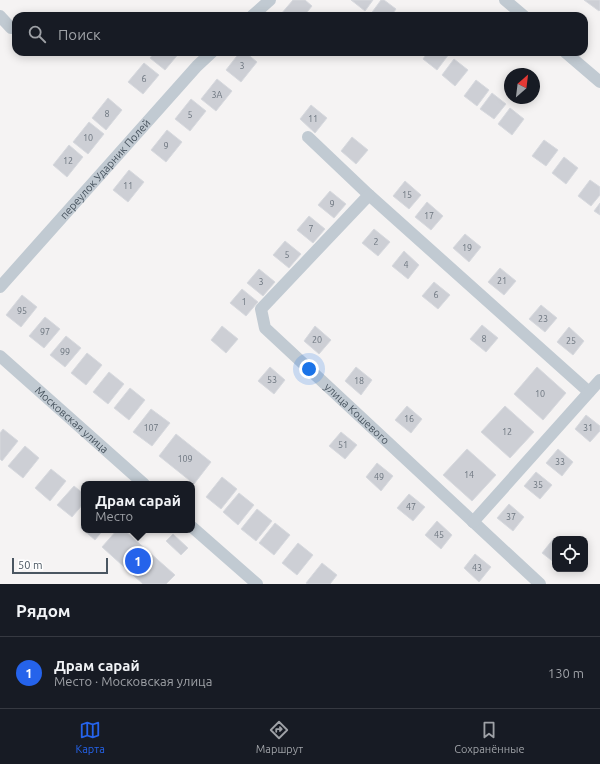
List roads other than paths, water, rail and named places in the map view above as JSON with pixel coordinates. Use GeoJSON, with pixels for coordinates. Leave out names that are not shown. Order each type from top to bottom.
{"type":"FeatureCollection","features":[{"type":"Feature","properties":{"kind":"street"},"geometry":{"type":"LineString","coordinates":[[256,12],[270,0]]}},
{"type":"Feature","properties":{"kind":"street"},"geometry":{"type":"LineString","coordinates":[[505,0],[519,12]]}},
{"type":"Feature","properties":{"kind":"street"},"geometry":{"type":"LineString","coordinates":[[0,16],[10,28]]}},
{"type":"Feature","properties":{"kind":"street","name":"переулок Ударник Полей"},"geometry":{"type":"LineString","coordinates":[[0,287],[197,66],[208,56]]}},
{"type":"Feature","properties":{"kind":"street"},"geometry":{"type":"LineString","coordinates":[[570,56],[600,82]]}},
{"type":"Feature","properties":{"kind":"street"},"geometry":{"type":"LineString","coordinates":[[308,137],[369,196],[589,392]]}},
{"type":"Feature","properties":{"kind":"street","name":"улица Кошевого"},"geometry":{"type":"LineString","coordinates":[[369,196],[261,309],[265,328],[540,584]]}},
{"type":"Feature","properties":{"kind":"street","name":"Московская улица"},"geometry":{"type":"LineString","coordinates":[[0,356],[141,481]]}},
{"type":"Feature","properties":{"kind":"street"},"geometry":{"type":"LineString","coordinates":[[473,522],[600,380]]}},
{"type":"Feature","properties":{"kind":"street"},"geometry":{"type":"LineString","coordinates":[[195,530],[257,584]]}},
{"type":"Feature","properties":{"kind":"place","name":"Драм сарай"},"geometry":{"type":"Point","coordinates":[138,561]}}]}
